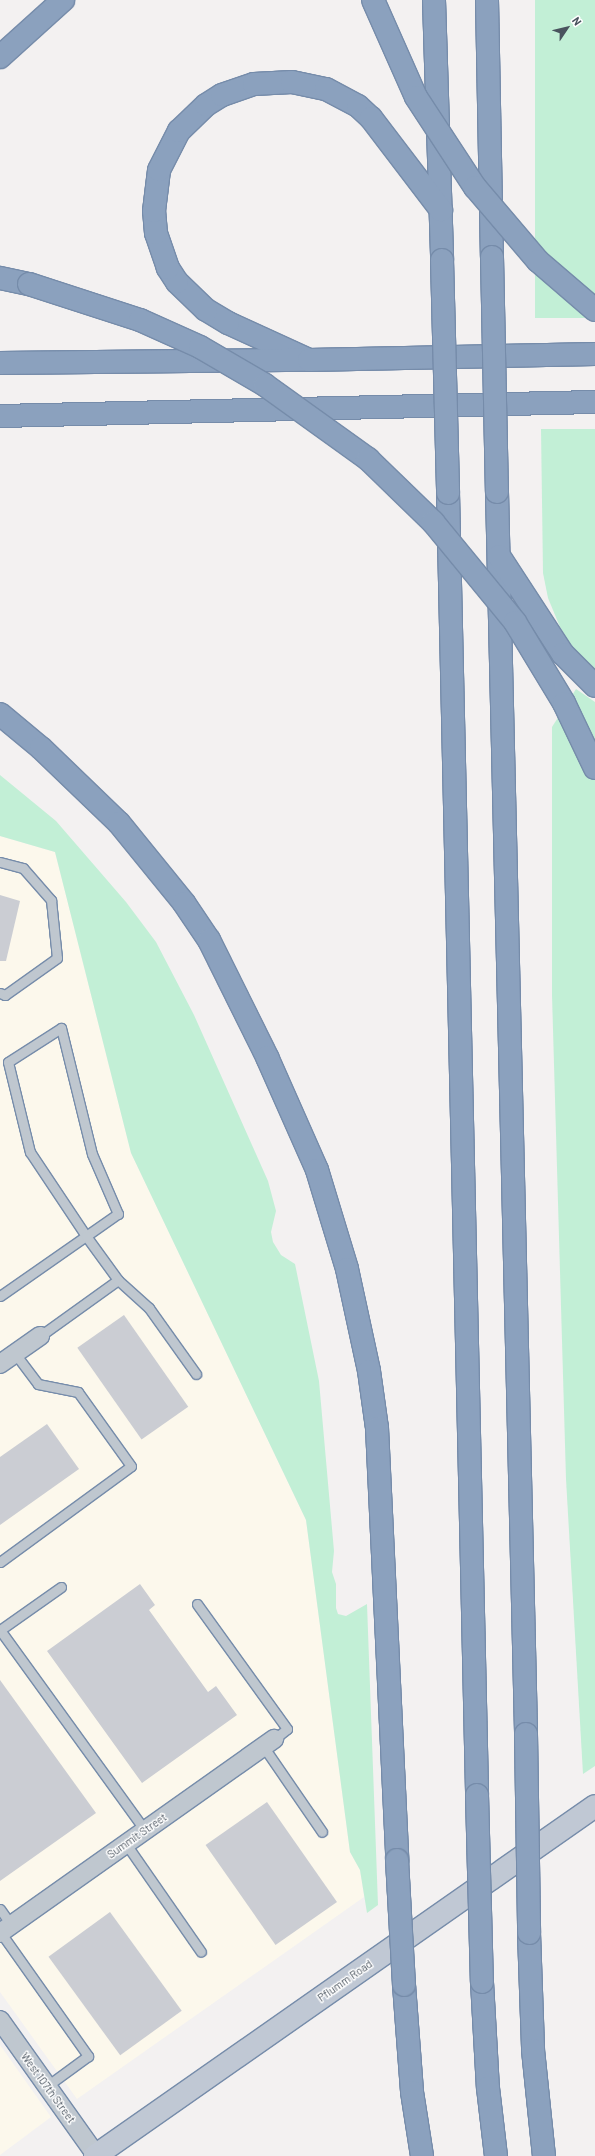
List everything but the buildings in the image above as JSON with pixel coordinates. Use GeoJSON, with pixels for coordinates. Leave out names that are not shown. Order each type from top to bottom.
{"type":"FeatureCollection","features":[{"type":"Feature","properties":{"kind":"highway"},"geometry":{"type":"LineString","coordinates":[[0,57],[63,0]]}},
{"type":"Feature","properties":{"kind":"highway"},"geometry":{"type":"LineString","coordinates":[[374,0],[416,97],[475,187],[538,261],[595,310]]}},
{"type":"Feature","properties":{"kind":"highway"},"geometry":{"type":"LineString","coordinates":[[434,0],[448,493],[482,1982],[488,2088],[496,2156]]}},
{"type":"Feature","properties":{"kind":"highway"},"geometry":{"type":"LineString","coordinates":[[487,0],[526,1734],[528,1933],[533,2050],[544,2156]]}},
{"type":"Feature","properties":{"kind":"highway"},"geometry":{"type":"LineString","coordinates":[[309,360],[228,323],[206,310],[177,282],[168,268],[156,233],[154,211],[159,170],[179,131],[197,113],[222,95],[254,84],[292,82],[326,89],[352,102],[371,118],[441,210]]}},
{"type":"Feature","properties":{"kind":"highway"},"geometry":{"type":"LineString","coordinates":[[0,278],[29,284],[133,318],[200,348],[265,385],[368,459],[433,522],[515,622],[564,703],[595,768]]}},
{"type":"Feature","properties":{"kind":"highway"},"geometry":{"type":"LineString","coordinates":[[0,363],[309,360],[595,354]]}},
{"type":"Feature","properties":{"kind":"highway"},"geometry":{"type":"LineString","coordinates":[[0,416],[595,402]]}},
{"type":"Feature","properties":{"kind":"highway"},"geometry":{"type":"LineString","coordinates":[[499,556],[563,654],[595,686]]}},
{"type":"Feature","properties":{"kind":"highway"},"geometry":{"type":"LineString","coordinates":[[0,714],[41,748],[119,823],[184,904],[209,940],[257,1036],[317,1170],[347,1269],[369,1372],[377,1428],[404,1984],[412,2092],[422,2156]]}},
{"type":"Feature","properties":{"kind":"main road","name":"Pflumm Road"},"geometry":{"type":"LineString","coordinates":[[96,2156],[595,1806]]}},
{"type":"Feature","properties":{"kind":"street"},"geometry":{"type":"LineString","coordinates":[[0,1364],[40,1336]]}},
{"type":"Feature","properties":{"kind":"street","name":"Summit Street"},"geometry":{"type":"LineString","coordinates":[[4,1930],[268,1743]]}},
{"type":"Feature","properties":{"kind":"street","name":"West 107th Street"},"geometry":{"type":"LineString","coordinates":[[0,2020],[96,2156]]}},
{"type":"Feature","properties":{"kind":"lane"},"geometry":{"type":"LineString","coordinates":[[0,862],[24,868],[51,900],[57,958],[5,995],[0,993]]}},
{"type":"Feature","properties":{"kind":"lane"},"geometry":{"type":"LineString","coordinates":[[0,1296],[86,1236],[118,1214],[92,1154],[61,1028],[8,1062],[30,1152],[86,1236],[118,1280],[149,1308],[196,1374]]}},
{"type":"Feature","properties":{"kind":"lane"},"geometry":{"type":"LineString","coordinates":[[40,1336],[118,1280]]}},
{"type":"Feature","properties":{"kind":"lane"},"geometry":{"type":"LineString","coordinates":[[0,1562],[131,1466],[78,1392],[38,1384],[15,1353]]}},
{"type":"Feature","properties":{"kind":"lane"},"geometry":{"type":"LineString","coordinates":[[61,1587],[0,1630],[145,1830]]}},
{"type":"Feature","properties":{"kind":"lane"},"geometry":{"type":"LineString","coordinates":[[197,1604],[287,1729],[268,1743],[322,1832]]}},
{"type":"Feature","properties":{"kind":"lane"},"geometry":{"type":"LineString","coordinates":[[126,1844],[201,1952]]}},
{"type":"Feature","properties":{"kind":"lane"},"geometry":{"type":"LineString","coordinates":[[0,1909],[4,1930],[88,2056],[47,2086]]}},
{"type":"Feature","properties":{"kind":"shaded area"},"geometry":{"type":"Polygon","coordinates":[[[0,836],[55,852],[131,1153],[306,1520],[350,1852],[360,1870],[364,1897],[77,2099],[0,1992],[0,836]]]}},
{"type":"Feature","properties":{"kind":"shaded area"},"geometry":{"type":"Polygon","coordinates":[[[0,2045],[51,2117],[0,2155],[0,2045]]]}},
{"type":"Feature","properties":{"kind":"green space"},"geometry":{"type":"Polygon","coordinates":[[[535,0],[595,0],[595,318],[535,318],[535,0]]]}},
{"type":"Feature","properties":{"kind":"green space"},"geometry":{"type":"Polygon","coordinates":[[[541,429],[595,429],[595,669],[576,653],[560,627],[548,598],[543,573],[541,429]]]}},
{"type":"Feature","properties":{"kind":"green space"},"geometry":{"type":"Polygon","coordinates":[[[576,689],[595,702],[595,1766],[583,1774],[566,1479],[552,995],[552,727],[576,689]]]}},
{"type":"Feature","properties":{"kind":"green space"},"geometry":{"type":"Polygon","coordinates":[[[0,775],[56,821],[126,902],[156,942],[194,1015],[268,1181],[276,1211],[271,1232],[273,1242],[281,1255],[295,1264],[319,1381],[334,1551],[332,1572],[336,1584],[336,1608],[338,1614],[346,1616],[367,1604],[378,1905],[367,1913],[360,1870],[350,1852],[306,1520],[131,1153],[55,852],[0,836],[0,775]]]}}]}
